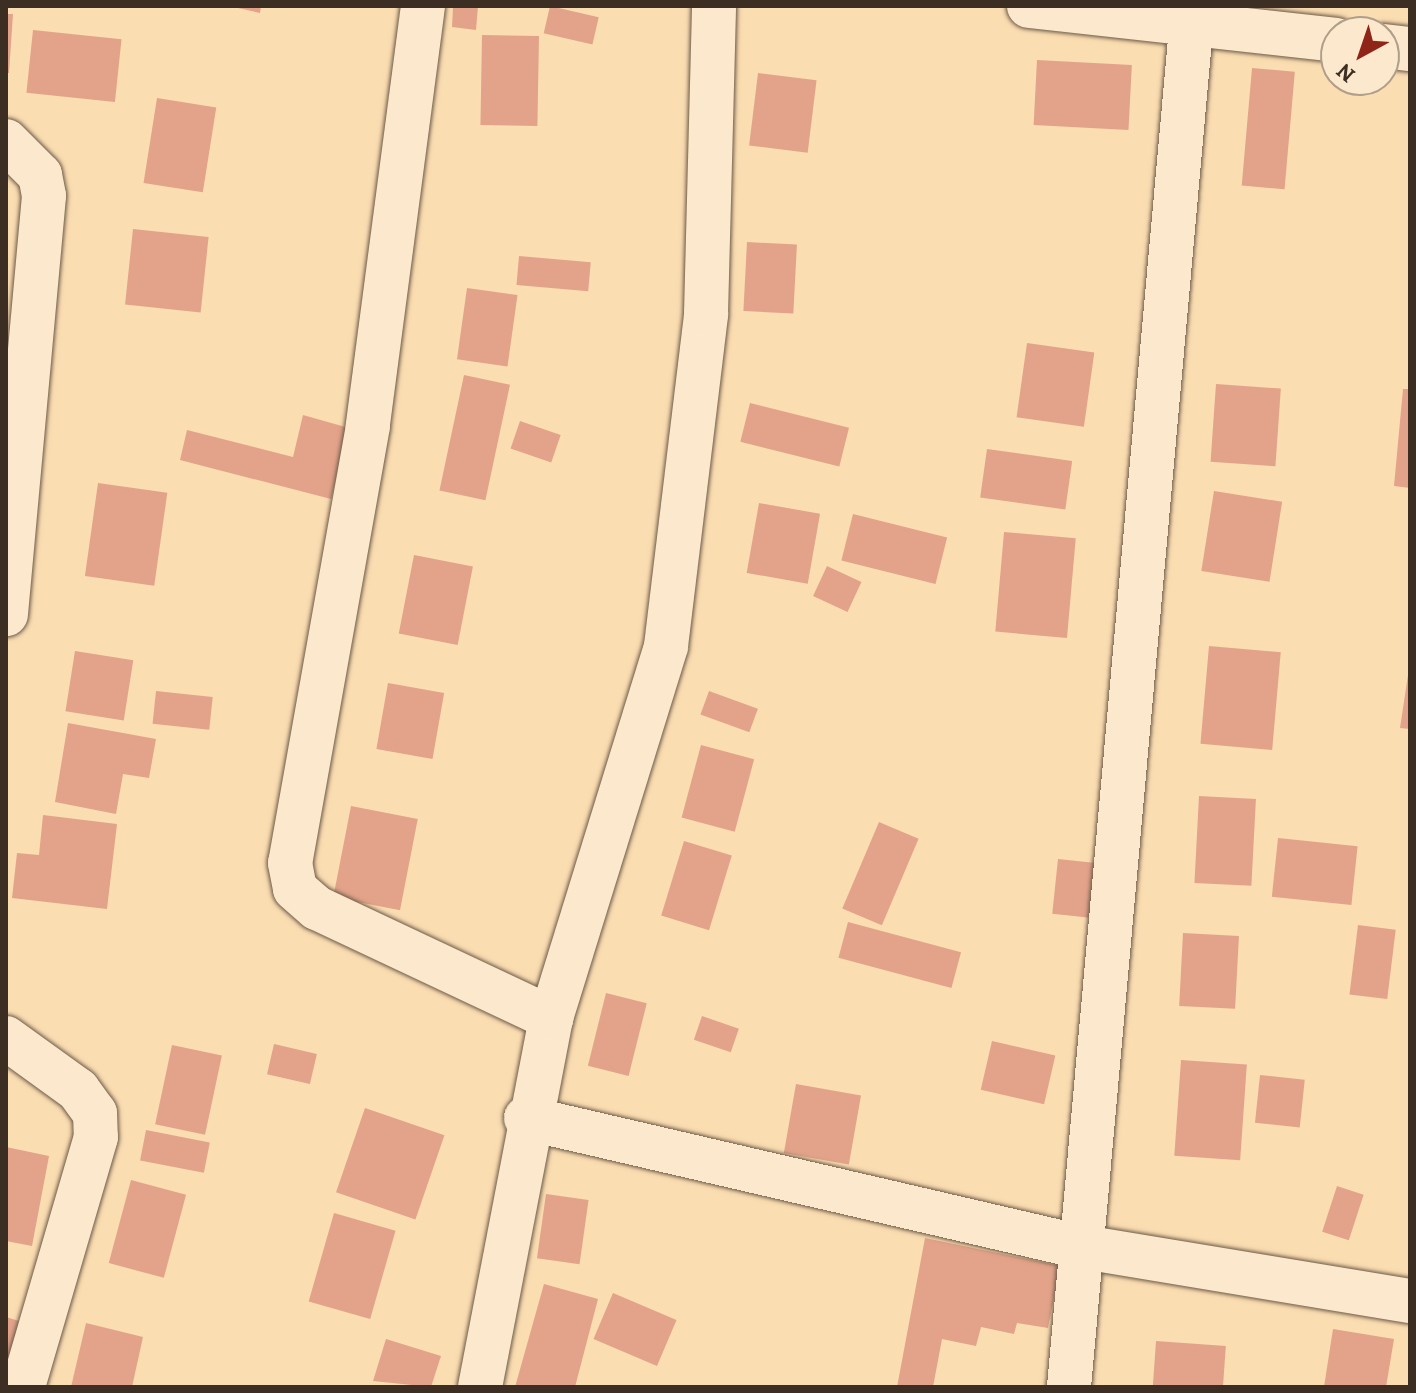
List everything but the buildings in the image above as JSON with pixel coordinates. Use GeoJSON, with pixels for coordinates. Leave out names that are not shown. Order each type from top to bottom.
{"type":"FeatureCollection","features":[{"type":"Feature","properties":{"kind":"street"},"geometry":{"type":"LineString","coordinates":[[423,6],[368,426],[290,863],[295,889],[317,908],[551,1018]]}},
{"type":"Feature","properties":{"kind":"street"},"geometry":{"type":"LineString","coordinates":[[480,1387],[526,1118],[551,1018],[666,646],[706,314],[714,6]]}},
{"type":"Feature","properties":{"kind":"street"},"geometry":{"type":"LineString","coordinates":[[1029,6],[1193,15],[1320,37]]}},
{"type":"Feature","properties":{"kind":"street"},"geometry":{"type":"LineString","coordinates":[[1069,1387],[1077,1246],[1154,496],[1193,15]]}},
{"type":"Feature","properties":{"kind":"street"},"geometry":{"type":"LineString","coordinates":[[6,141],[40,175],[44,196],[6,614]]}},
{"type":"Feature","properties":{"kind":"street"},"geometry":{"type":"LineString","coordinates":[[6,1038],[78,1090],[95,1113],[96,1137],[23,1387]]}},
{"type":"Feature","properties":{"kind":"street"},"geometry":{"type":"LineString","coordinates":[[526,1118],[1077,1246],[1410,1301]]}}]}
